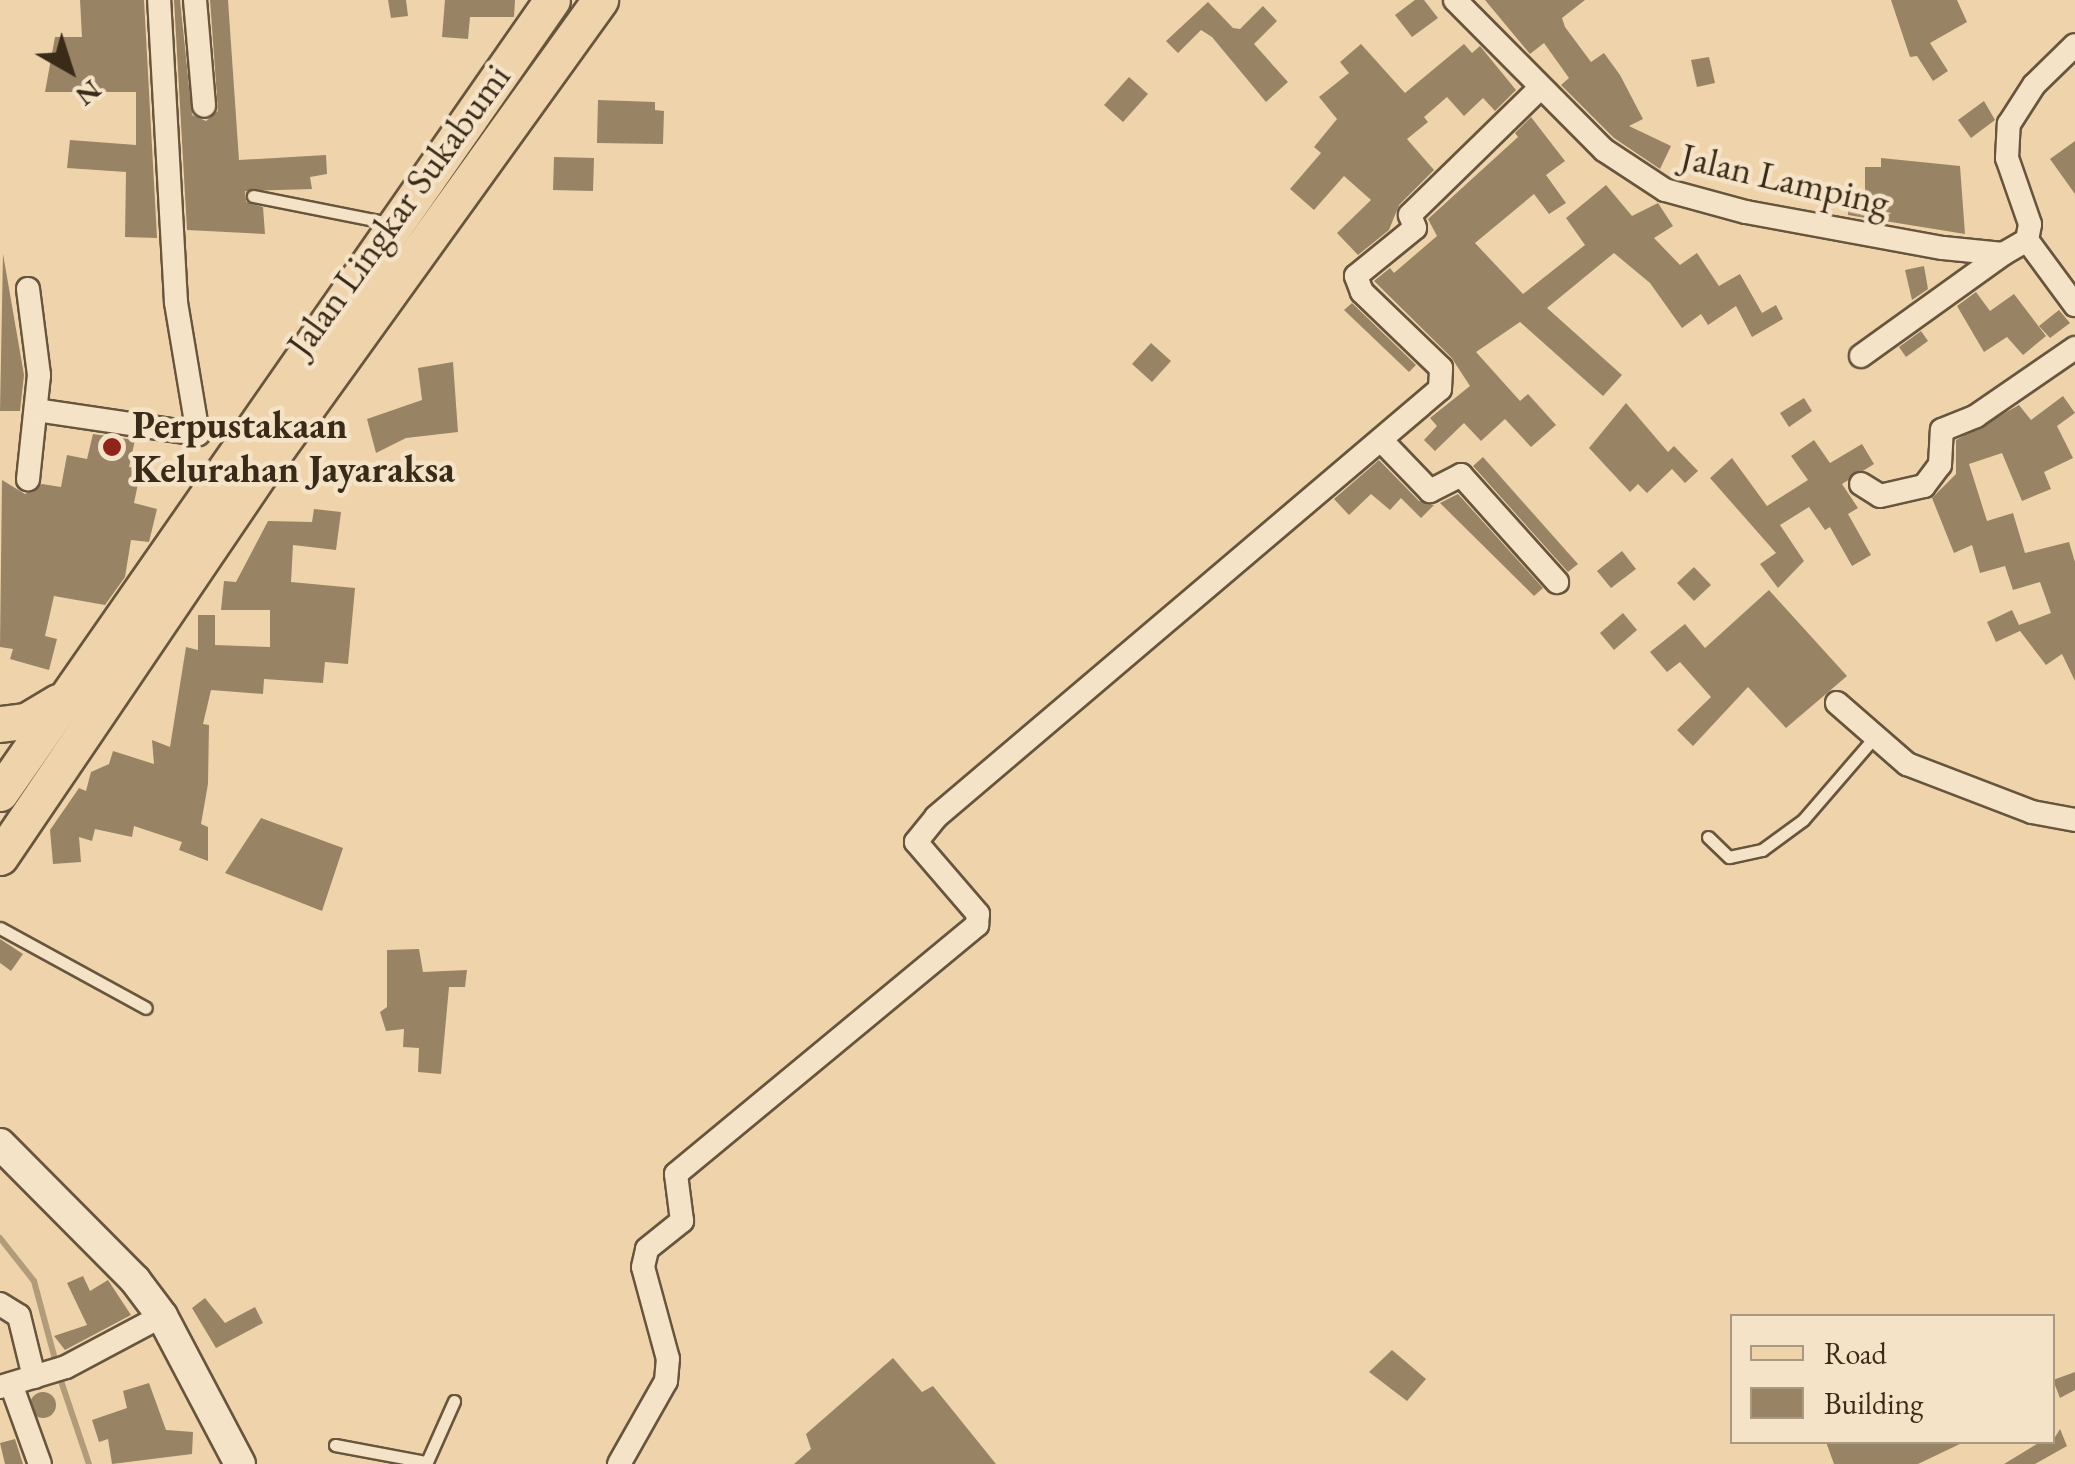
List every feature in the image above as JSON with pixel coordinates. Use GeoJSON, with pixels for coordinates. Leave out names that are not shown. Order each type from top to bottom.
{"type":"FeatureCollection","features":[{"type":"Feature","properties":{"kind":"main road","name":"Jalan Lingkar Sukabumi"},"geometry":{"type":"LineString","coordinates":[[0,793],[552,0]]}},
{"type":"Feature","properties":{"kind":"main road","name":"Jalan Lingkar Sukabumi"},"geometry":{"type":"LineString","coordinates":[[0,858],[272,456],[600,0]]}},
{"type":"Feature","properties":{"kind":"main road"},"geometry":{"type":"LineString","coordinates":[[487,94],[520,114]]}},
{"type":"Feature","properties":{"kind":"main road"},"geometry":{"type":"LineString","coordinates":[[0,724],[26,721],[68,694]]}},
{"type":"Feature","properties":{"kind":"main road"},"geometry":{"type":"LineString","coordinates":[[0,1144],[108,1252],[162,1316],[240,1464]]}},
{"type":"Feature","properties":{"kind":"street"},"geometry":{"type":"LineString","coordinates":[[36,410],[198,434],[176,302],[159,0]]}},
{"type":"Feature","properties":{"kind":"street"},"geometry":{"type":"LineString","coordinates":[[195,0],[204,106]]}},
{"type":"Feature","properties":{"kind":"street","name":"Jalan Lamping"},"geometry":{"type":"LineString","coordinates":[[1455,0],[1604,150],[1664,190],[1838,231],[2003,254]]}},
{"type":"Feature","properties":{"kind":"street"},"geometry":{"type":"LineString","coordinates":[[2075,46],[2034,86],[2008,124],[2006,158],[2030,224],[2027,240],[2075,305]]}},
{"type":"Feature","properties":{"kind":"street"},"geometry":{"type":"LineString","coordinates":[[619,1464],[666,1381],[668,1359],[643,1267],[647,1249],[682,1221],[676,1174],[979,922],[916,840],[999,760],[1440,388],[1444,375],[1357,286],[1356,276],[1414,228],[1410,215],[1540,88]]}},
{"type":"Feature","properties":{"kind":"street"},"geometry":{"type":"LineString","coordinates":[[1860,356],[2027,240]]}},
{"type":"Feature","properties":{"kind":"street"},"geometry":{"type":"LineString","coordinates":[[28,288],[38,344],[28,479]]}},
{"type":"Feature","properties":{"kind":"street"},"geometry":{"type":"LineString","coordinates":[[1861,484],[1880,496],[1924,486],[1940,465],[1942,430],[1976,416],[2075,348]]}},
{"type":"Feature","properties":{"kind":"street"},"geometry":{"type":"LineString","coordinates":[[1381,440],[1430,491],[1460,475],[1557,582]]}},
{"type":"Feature","properties":{"kind":"street"},"geometry":{"type":"LineString","coordinates":[[1836,703],[1872,740],[1907,764],[1986,796],[2075,820]]}},
{"type":"Feature","properties":{"kind":"street"},"geometry":{"type":"LineString","coordinates":[[0,1304],[19,1316],[52,1372]]}},
{"type":"Feature","properties":{"kind":"street"},"geometry":{"type":"LineString","coordinates":[[40,1464],[6,1386],[52,1372],[162,1316]]}},
{"type":"Feature","properties":{"kind":"lane"},"geometry":{"type":"LineString","coordinates":[[253,196],[398,226]]}},
{"type":"Feature","properties":{"kind":"lane"},"geometry":{"type":"LineString","coordinates":[[1708,836],[1729,858],[1762,850],[1802,820],[1872,740]]}},
{"type":"Feature","properties":{"kind":"lane"},"geometry":{"type":"LineString","coordinates":[[0,928],[146,1008]]}},
{"type":"Feature","properties":{"kind":"lane"},"geometry":{"type":"LineString","coordinates":[[335,1444],[426,1463],[454,1401]]}},
{"type":"Feature","properties":{"kind":"building"},"geometry":{"type":"Polygon","coordinates":[[[80,0],[144,0],[157,238],[125,237],[126,172],[67,168],[70,140],[136,145],[136,92],[45,92],[55,37],[82,37],[80,0]]]}},
{"type":"Feature","properties":{"kind":"building"},"geometry":{"type":"Polygon","coordinates":[[[174,0],[180,0],[192,115],[206,121],[218,111],[210,0],[228,0],[239,160],[326,155],[327,174],[310,177],[312,189],[245,191],[246,202],[263,207],[265,234],[187,230],[174,0]]]}},
{"type":"Feature","properties":{"kind":"building"},"geometry":{"type":"Polygon","coordinates":[[[388,0],[406,0],[408,16],[391,18],[388,0]]]}},
{"type":"Feature","properties":{"kind":"building"},"geometry":{"type":"Polygon","coordinates":[[[445,0],[515,0],[514,17],[470,17],[468,39],[442,37],[445,0]]]}},
{"type":"Feature","properties":{"kind":"building"},"geometry":{"type":"Polygon","coordinates":[[[1415,0],[1424,0],[1438,18],[1412,37],[1395,15],[1415,0]]]}},
{"type":"Feature","properties":{"kind":"building"},"geometry":{"type":"Polygon","coordinates":[[[1485,0],[1585,0],[1562,18],[1565,27],[1591,62],[1604,53],[1620,75],[1643,119],[1629,126],[1671,146],[1660,169],[1614,138],[1561,85],[1569,78],[1544,43],[1530,54],[1485,0]]]}},
{"type":"Feature","properties":{"kind":"building"},"geometry":{"type":"Polygon","coordinates":[[[1891,0],[1957,0],[1967,22],[1930,43],[1948,71],[1933,81],[1917,56],[1910,57],[1891,0]]]}},
{"type":"Feature","properties":{"kind":"building"},"geometry":{"type":"Polygon","coordinates":[[[1208,2],[1233,28],[1240,29],[1263,6],[1277,21],[1254,44],[1288,82],[1266,102],[1212,37],[1201,30],[1178,53],[1166,41],[1208,2]]]}},
{"type":"Feature","properties":{"kind":"building"},"geometry":{"type":"Polygon","coordinates":[[[1361,44],[1405,93],[1464,44],[1472,53],[1480,46],[1516,90],[1495,111],[1483,98],[1464,116],[1447,97],[1424,117],[1428,122],[1407,139],[1434,170],[1399,205],[1389,230],[1358,255],[1337,233],[1371,200],[1344,176],[1314,210],[1290,189],[1321,153],[1314,147],[1337,119],[1319,97],[1349,73],[1340,62],[1361,44]]]}},
{"type":"Feature","properties":{"kind":"building"},"geometry":{"type":"Polygon","coordinates":[[[1709,57],[1715,83],[1697,87],[1691,60],[1709,57]]]}},
{"type":"Feature","properties":{"kind":"building"},"geometry":{"type":"Polygon","coordinates":[[[1129,77],[1148,94],[1123,122],[1104,105],[1129,77]]]}},
{"type":"Feature","properties":{"kind":"building"},"geometry":{"type":"Polygon","coordinates":[[[598,100],[655,102],[655,110],[664,111],[663,144],[597,143],[598,100]]]}},
{"type":"Feature","properties":{"kind":"building"},"geometry":{"type":"Polygon","coordinates":[[[1984,101],[1995,120],[1971,138],[1958,120],[1984,101]]]}},
{"type":"Feature","properties":{"kind":"building"},"geometry":{"type":"Polygon","coordinates":[[[1531,117],[1565,161],[1546,175],[1566,203],[1549,214],[1534,194],[1475,243],[1523,294],[1585,245],[1566,218],[1606,185],[1632,216],[1658,203],[1673,226],[1654,238],[1680,265],[1697,253],[1719,286],[1740,274],[1762,313],[1776,305],[1783,319],[1752,337],[1736,306],[1708,325],[1701,314],[1682,328],[1650,283],[1614,253],[1547,308],[1622,375],[1603,396],[1520,322],[1476,352],[1520,401],[1528,394],[1556,425],[1531,447],[1505,419],[1481,441],[1464,423],[1435,451],[1424,440],[1437,426],[1430,418],[1470,386],[1451,357],[1374,281],[1390,268],[1394,273],[1437,236],[1428,219],[1518,137],[1515,133],[1531,117]]]}},
{"type":"Feature","properties":{"kind":"building"},"geometry":{"type":"Polygon","coordinates":[[[2075,141],[2075,194],[2050,159],[2075,141]]]}},
{"type":"Feature","properties":{"kind":"building"},"geometry":{"type":"Polygon","coordinates":[[[554,157],[594,158],[593,191],[553,190],[554,157]]]}},
{"type":"Feature","properties":{"kind":"building"},"geometry":{"type":"Polygon","coordinates":[[[1881,158],[1960,166],[1965,234],[1848,215],[1848,192],[1865,192],[1865,167],[1881,167],[1881,158]]]}},
{"type":"Feature","properties":{"kind":"building"},"geometry":{"type":"Polygon","coordinates":[[[3,254],[24,375],[20,411],[0,411],[3,254]]]}},
{"type":"Feature","properties":{"kind":"building"},"geometry":{"type":"Polygon","coordinates":[[[1924,266],[1928,289],[1912,300],[1905,270],[1924,266]]]}},
{"type":"Feature","properties":{"kind":"building"},"geometry":{"type":"Polygon","coordinates":[[[1976,292],[1990,311],[2014,294],[2046,336],[2023,355],[2007,337],[1984,352],[1957,306],[1976,292]]]}},
{"type":"Feature","properties":{"kind":"building"},"geometry":{"type":"Polygon","coordinates":[[[1352,303],[1416,365],[1409,372],[1344,310],[1352,303]]]}},
{"type":"Feature","properties":{"kind":"building"},"geometry":{"type":"Polygon","coordinates":[[[2059,310],[2070,323],[2050,338],[2039,326],[2059,310]]]}},
{"type":"Feature","properties":{"kind":"building"},"geometry":{"type":"Polygon","coordinates":[[[1921,331],[1928,341],[1906,357],[1899,347],[1921,331]]]}},
{"type":"Feature","properties":{"kind":"building"},"geometry":{"type":"Polygon","coordinates":[[[1151,343],[1171,361],[1152,382],[1132,364],[1151,343]]]}},
{"type":"Feature","properties":{"kind":"building"},"geometry":{"type":"Polygon","coordinates":[[[453,362],[458,432],[406,438],[376,453],[367,419],[422,400],[418,368],[453,362]]]}},
{"type":"Feature","properties":{"kind":"building"},"geometry":{"type":"Polygon","coordinates":[[[2063,396],[2075,413],[2057,426],[2073,458],[2044,472],[2051,489],[2022,501],[2002,453],[1969,464],[1987,521],[2013,513],[2025,553],[2069,542],[2075,562],[2075,681],[2062,654],[2046,665],[2020,631],[1996,642],[1987,622],[2012,610],[2019,625],[2051,613],[2040,582],[2013,590],[2005,566],[1980,573],[1972,545],[1954,553],[1932,498],[1956,474],[1956,440],[2019,405],[2031,420],[2063,396]]]}},
{"type":"Feature","properties":{"kind":"building"},"geometry":{"type":"Polygon","coordinates":[[[1804,398],[1812,411],[1789,427],[1780,413],[1804,398]]]}},
{"type":"Feature","properties":{"kind":"building"},"geometry":{"type":"Polygon","coordinates":[[[1626,403],[1668,452],[1674,446],[1698,471],[1685,483],[1672,469],[1647,493],[1638,484],[1630,492],[1589,448],[1626,403]]]}},
{"type":"Feature","properties":{"kind":"building"},"geometry":{"type":"Polygon","coordinates":[[[93,434],[135,440],[129,467],[141,469],[134,503],[157,509],[149,542],[131,540],[125,577],[105,605],[54,596],[45,636],[57,639],[49,670],[10,659],[13,649],[0,647],[2,480],[25,494],[42,484],[61,487],[67,455],[87,459],[93,434]]]}},
{"type":"Feature","properties":{"kind":"building"},"geometry":{"type":"Polygon","coordinates":[[[1814,440],[1830,463],[1862,444],[1874,464],[1842,484],[1858,508],[1848,514],[1871,555],[1852,566],[1830,527],[1825,530],[1809,507],[1780,525],[1804,561],[1778,588],[1760,564],[1776,553],[1710,478],[1732,458],[1767,506],[1808,480],[1791,456],[1814,440]]]}},
{"type":"Feature","properties":{"kind":"building"},"geometry":{"type":"Polygon","coordinates":[[[1483,457],[1578,564],[1568,572],[1473,466],[1483,457]]]}},
{"type":"Feature","properties":{"kind":"building"},"geometry":{"type":"Polygon","coordinates":[[[1379,460],[1419,501],[1434,505],[1421,518],[1401,498],[1390,510],[1371,494],[1349,515],[1334,499],[1379,460]]]}},
{"type":"Feature","properties":{"kind":"building"},"geometry":{"type":"Polygon","coordinates":[[[1458,494],[1543,588],[1534,596],[1440,503],[1458,494]]]}},
{"type":"Feature","properties":{"kind":"building"},"geometry":{"type":"Polygon","coordinates":[[[314,509],[341,512],[336,550],[293,545],[291,582],[355,588],[348,664],[325,662],[323,683],[264,679],[263,694],[211,690],[203,724],[209,725],[208,784],[201,824],[208,827],[208,861],[179,850],[182,842],[134,826],[132,837],[95,829],[92,841],[79,837],[81,862],[53,864],[50,830],[79,788],[86,791],[91,772],[109,764],[113,751],[154,764],[152,740],[170,747],[186,647],[198,650],[198,615],[215,615],[215,645],[270,647],[270,610],[221,610],[224,581],[236,582],[268,521],[312,522],[314,509]]]}},
{"type":"Feature","properties":{"kind":"building"},"geometry":{"type":"Polygon","coordinates":[[[1622,551],[1636,569],[1611,588],[1597,571],[1622,551]]]}},
{"type":"Feature","properties":{"kind":"building"},"geometry":{"type":"Polygon","coordinates":[[[1694,567],[1711,585],[1694,601],[1677,583],[1694,567]]]}},
{"type":"Feature","properties":{"kind":"building"},"geometry":{"type":"Polygon","coordinates":[[[1769,590],[1847,676],[1786,728],[1748,687],[1693,746],[1677,730],[1711,697],[1680,662],[1667,672],[1650,652],[1685,624],[1705,648],[1769,590]]]}},
{"type":"Feature","properties":{"kind":"building"},"geometry":{"type":"Polygon","coordinates":[[[1623,613],[1637,630],[1614,650],[1600,633],[1623,613]]]}},
{"type":"Feature","properties":{"kind":"building"},"geometry":{"type":"Polygon","coordinates":[[[261,818],[343,848],[322,911],[225,873],[261,818]]]}},
{"type":"Feature","properties":{"kind":"building"},"geometry":{"type":"Polygon","coordinates":[[[0,939],[23,954],[11,971],[0,963],[0,939]]]}},
{"type":"Feature","properties":{"kind":"building"},"geometry":{"type":"Polygon","coordinates":[[[419,949],[423,972],[467,970],[465,987],[449,987],[441,1074],[418,1072],[419,1048],[403,1047],[404,1029],[386,1031],[380,1012],[387,1007],[387,950],[419,949]]]}},
{"type":"Feature","properties":{"kind":"building"},"geometry":{"type":"Polygon","coordinates":[[[83,1276],[90,1291],[108,1280],[131,1315],[65,1350],[54,1336],[87,1325],[67,1283],[83,1276]]]}},
{"type":"Feature","properties":{"kind":"building"},"geometry":{"type":"Polygon","coordinates":[[[205,1298],[225,1323],[255,1307],[263,1323],[216,1348],[192,1308],[205,1298]]]}},
{"type":"Feature","properties":{"kind":"building"},"geometry":{"type":"Polygon","coordinates":[[[1392,1350],[1426,1379],[1407,1401],[1369,1372],[1392,1350]]]}},
{"type":"Feature","properties":{"kind":"building"},"geometry":{"type":"Polygon","coordinates":[[[893,1358],[922,1392],[933,1386],[996,1464],[794,1464],[811,1449],[806,1434],[893,1358]]]}},
{"type":"Feature","properties":{"kind":"building"},"geometry":{"type":"Polygon","coordinates":[[[2075,1372],[2075,1390],[2060,1398],[2055,1379],[2075,1372]]]}},
{"type":"Feature","properties":{"kind":"building"},"geometry":{"type":"Polygon","coordinates":[[[149,1383],[166,1430],[193,1432],[192,1454],[112,1464],[108,1439],[99,1442],[92,1420],[127,1408],[123,1391],[149,1383]]]}},
{"type":"Feature","properties":{"kind":"building"},"geometry":{"type":"Polygon","coordinates":[[[43,1392],[52,1396],[56,1405],[52,1414],[43,1418],[34,1414],[30,1405],[34,1396],[43,1392]]]}},
{"type":"Feature","properties":{"kind":"building"},"geometry":{"type":"Polygon","coordinates":[[[2060,1429],[2067,1446],[2035,1464],[2004,1464],[2037,1444],[2055,1444],[2060,1429]]]}},
{"type":"Feature","properties":{"kind":"building"},"geometry":{"type":"Polygon","coordinates":[[[15,1439],[23,1464],[5,1464],[0,1443],[15,1439]]]}},
{"type":"Feature","properties":{"kind":"building"},"geometry":{"type":"Polygon","coordinates":[[[1827,1444],[1960,1444],[1918,1464],[1834,1464],[1827,1444]]]}},
{"type":"Feature","properties":{"kind":"waterway"},"geometry":{"type":"LineString","coordinates":[[0,1238],[34,1281],[56,1363]]}},
{"type":"Feature","properties":{"kind":"waterway"},"geometry":{"type":"LineString","coordinates":[[59,1375],[89,1464]]}},
{"type":"Feature","properties":{"kind":"place","name":"Perpustakaan Kelurahan Jayaraksa"},"geometry":{"type":"Point","coordinates":[112,447]}}]}
